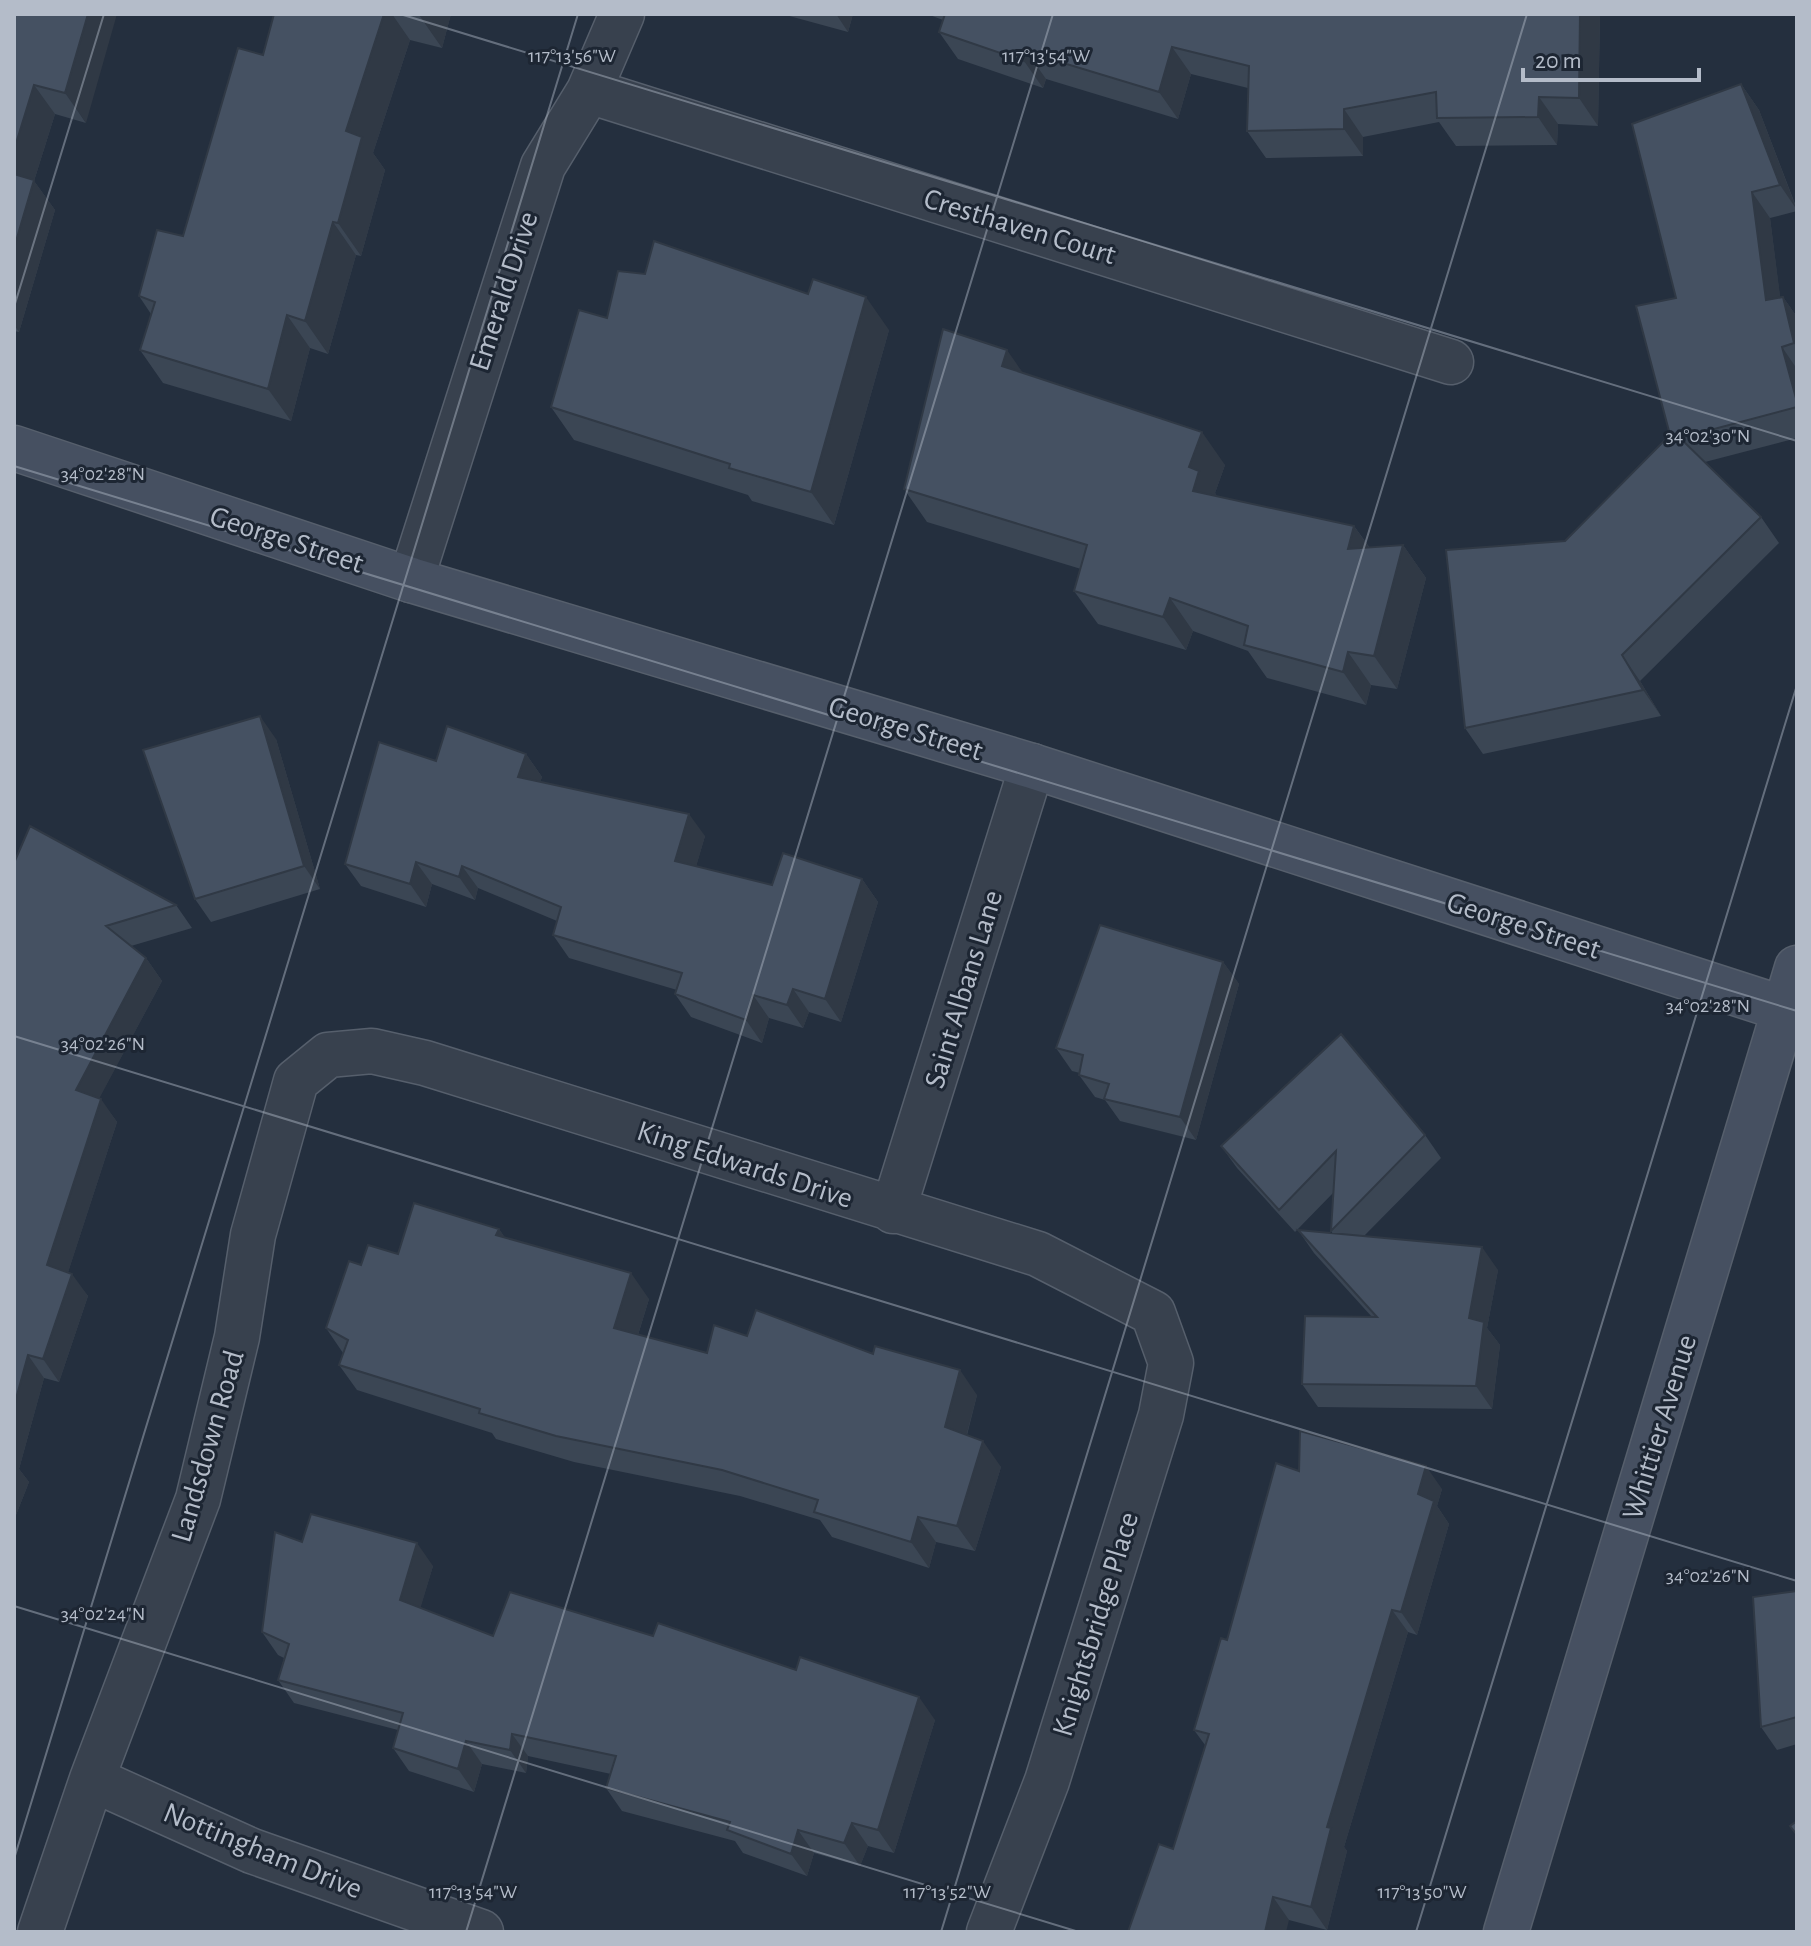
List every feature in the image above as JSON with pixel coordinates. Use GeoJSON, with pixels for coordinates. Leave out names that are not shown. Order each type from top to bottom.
{"type":"FeatureCollection","features":[{"type":"Feature","properties":{"kind":"street","name":"Emerald Drive"},"geometry":{"type":"LineString","coordinates":[[411,580],[543,166],[589,91],[622,14]]}},
{"type":"Feature","properties":{"kind":"street","name":"Cresthaven Court"},"geometry":{"type":"LineString","coordinates":[[589,91],[1451,362]]}},
{"type":"Feature","properties":{"kind":"street","name":"George Street"},"geometry":{"type":"LineString","coordinates":[[14,448],[411,580],[1032,766],[1791,1012]]}},
{"type":"Feature","properties":{"kind":"street","name":"Saint Albans Lane"},"geometry":{"type":"LineString","coordinates":[[893,1211],[1032,766]]}},
{"type":"Feature","properties":{"kind":"street","name":"Whittier Avenue"},"geometry":{"type":"LineString","coordinates":[[1506,1932],[1791,1012],[1797,968]]}},
{"type":"Feature","properties":{"kind":"street","name":"King Edwards Drive"},"geometry":{"type":"LineString","coordinates":[[328,1055],[372,1051],[425,1063],[1038,1254],[1153,1313]]}},
{"type":"Feature","properties":{"kind":"street","name":"Landsdown Road"},"geometry":{"type":"LineString","coordinates":[[40,1932],[92,1779],[198,1499],[237,1337],[253,1235],[296,1081],[328,1055]]}},
{"type":"Feature","properties":{"kind":"street","name":"Knightsbridge Place"},"geometry":{"type":"LineString","coordinates":[[989,1932],[1047,1781],[1161,1415],[1171,1363],[1153,1313]]}},
{"type":"Feature","properties":{"kind":"street","name":"Nottingham Drive"},"geometry":{"type":"LineString","coordinates":[[92,1779],[252,1851],[481,1932]]}},
{"type":"Feature","properties":{"kind":"building"},"geometry":{"type":"Polygon","coordinates":[[[14,14],[88,14],[65,93],[34,85],[14,150],[14,14]]]}},
{"type":"Feature","properties":{"kind":"building"},"geometry":{"type":"Polygon","coordinates":[[[274,14],[384,14],[346,131],[362,137],[338,223],[333,222],[305,321],[287,315],[268,389],[140,350],[155,302],[139,296],[157,230],[183,236],[238,48],[263,55],[274,14]]]}},
{"type":"Feature","properties":{"kind":"building"},"geometry":{"type":"Polygon","coordinates":[[[945,14],[1580,14],[1579,98],[1539,97],[1538,117],[1437,118],[1436,92],[1344,109],[1344,129],[1247,131],[1249,66],[1172,47],[1159,92],[1027,52],[1024,61],[939,32],[945,14]]]}},
{"type":"Feature","properties":{"kind":"building"},"geometry":{"type":"Polygon","coordinates":[[[1741,84],[1780,185],[1752,192],[1766,300],[1783,297],[1794,343],[1782,347],[1797,407],[1680,438],[1761,517],[1622,655],[1643,690],[1465,728],[1446,550],[1565,541],[1670,435],[1636,306],[1676,298],[1632,124],[1741,84]]]}},
{"type":"Feature","properties":{"kind":"building"},"geometry":{"type":"Polygon","coordinates":[[[14,174],[34,180],[14,248],[14,174]]]}},
{"type":"Feature","properties":{"kind":"building"},"geometry":{"type":"Polygon","coordinates":[[[654,241],[808,294],[813,279],[866,297],[811,492],[729,468],[730,464],[551,407],[579,310],[607,318],[618,271],[645,274],[654,241]]]}},
{"type":"Feature","properties":{"kind":"building"},"geometry":{"type":"Polygon","coordinates":[[[943,329],[1007,350],[1002,366],[1202,432],[1189,467],[1199,471],[1193,491],[1354,526],[1348,549],[1403,545],[1374,656],[1348,652],[1343,672],[1244,645],[1248,626],[1170,598],[1163,617],[1074,591],[1087,545],[904,489],[943,329]]]}},
{"type":"Feature","properties":{"kind":"building"},"geometry":{"type":"Polygon","coordinates":[[[260,716],[304,866],[195,899],[143,750],[260,716]]]}},
{"type":"Feature","properties":{"kind":"building"},"geometry":{"type":"Polygon","coordinates":[[[447,726],[526,754],[518,777],[689,814],[675,861],[772,885],[783,853],[862,879],[825,999],[793,989],[787,1005],[753,995],[746,1020],[675,994],[682,973],[553,935],[561,907],[462,866],[459,877],[416,862],[410,884],[345,864],[379,742],[436,761],[447,726]]]}},
{"type":"Feature","properties":{"kind":"building"},"geometry":{"type":"Polygon","coordinates":[[[30,826],[176,905],[106,926],[146,958],[76,1090],[101,1099],[47,1265],[72,1274],[43,1359],[28,1355],[14,1406],[14,863],[30,826]]]}},
{"type":"Feature","properties":{"kind":"building"},"geometry":{"type":"Polygon","coordinates":[[[1100,925],[1223,962],[1180,1117],[1104,1099],[1109,1084],[1079,1075],[1083,1055],[1056,1048],[1100,925]]]}},
{"type":"Feature","properties":{"kind":"building"},"geometry":{"type":"Polygon","coordinates":[[[1341,1034],[1425,1135],[1331,1231],[1336,1151],[1279,1210],[1221,1146],[1341,1034]]]}},
{"type":"Feature","properties":{"kind":"building"},"geometry":{"type":"Polygon","coordinates":[[[414,1203],[499,1229],[496,1235],[631,1273],[614,1328],[707,1353],[714,1325],[747,1336],[756,1310],[873,1354],[875,1346],[960,1370],[945,1427],[983,1441],[957,1526],[918,1517],[911,1542],[814,1512],[818,1500],[722,1470],[556,1436],[339,1365],[348,1340],[326,1328],[349,1261],[361,1265],[368,1245],[398,1254],[414,1203]]]}},
{"type":"Feature","properties":{"kind":"building"},"geometry":{"type":"Polygon","coordinates":[[[1298,1230],[1482,1247],[1469,1318],[1484,1322],[1476,1386],[1302,1384],[1305,1316],[1377,1317],[1298,1230]]]}},
{"type":"Feature","properties":{"kind":"building"},"geometry":{"type":"Polygon","coordinates":[[[1300,1431],[1426,1466],[1418,1494],[1434,1501],[1401,1612],[1392,1610],[1327,1827],[1331,1828],[1311,1907],[1273,1897],[1265,1932],[1128,1932],[1159,1844],[1173,1849],[1209,1734],[1194,1730],[1221,1638],[1227,1640],[1276,1463],[1299,1471],[1300,1431]]]}},
{"type":"Feature","properties":{"kind":"building"},"geometry":{"type":"Polygon","coordinates":[[[311,1514],[417,1543],[400,1600],[493,1636],[510,1592],[653,1636],[658,1623],[796,1670],[800,1657],[919,1697],[878,1830],[852,1823],[844,1843],[798,1830],[791,1854],[727,1830],[730,1822],[606,1788],[616,1756],[512,1734],[510,1750],[466,1741],[458,1769],[393,1748],[403,1713],[278,1680],[289,1644],[262,1632],[275,1532],[302,1542],[311,1514]]]}},
{"type":"Feature","properties":{"kind":"building"},"geometry":{"type":"Polygon","coordinates":[[[1797,1591],[1797,1717],[1761,1727],[1753,1597],[1797,1591]]]}},
{"type":"Feature","properties":{"kind":"building"},"geometry":{"type":"Polygon","coordinates":[[[1797,1821],[1797,1835],[1790,1826],[1797,1821]]]}}]}
